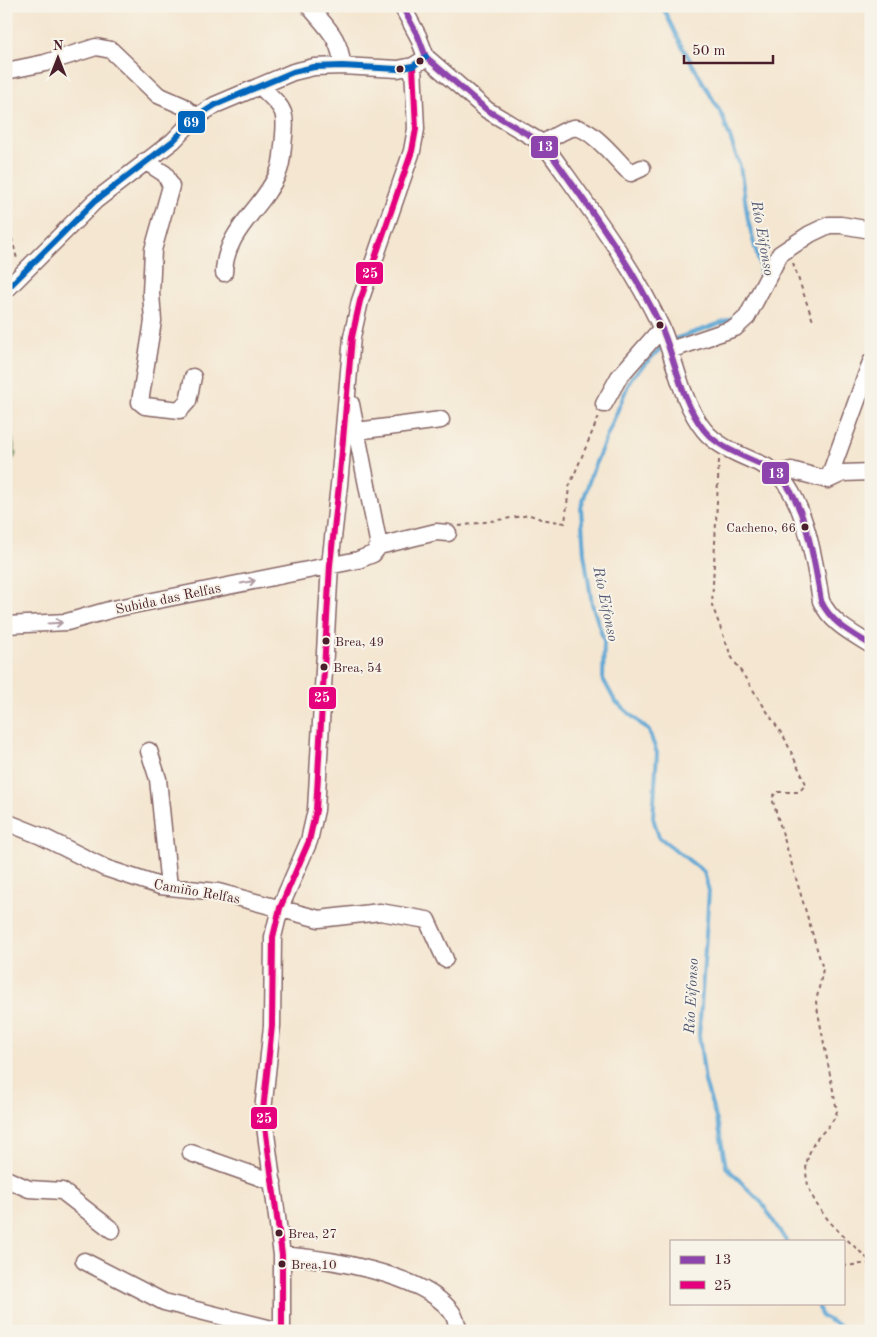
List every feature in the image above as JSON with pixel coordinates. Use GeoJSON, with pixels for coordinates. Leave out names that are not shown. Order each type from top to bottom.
{"type":"FeatureCollection","features":[{"type":"Feature","properties":{"kind":"street"},"geometry":{"type":"LineString","coordinates":[[309,6],[336,39],[340,47],[342,66]]}},
{"type":"Feature","properties":{"kind":"street"},"geometry":{"type":"LineString","coordinates":[[402,6],[418,36],[426,57],[487,110],[542,144],[623,255],[661,329],[689,405],[704,430],[720,444],[778,474],[794,495],[801,515],[821,602],[826,612],[834,620],[871,645]]}},
{"type":"Feature","properties":{"kind":"street"},"geometry":{"type":"LineString","coordinates":[[6,71],[102,47],[111,50],[158,95],[183,106],[196,117]]}},
{"type":"Feature","properties":{"kind":"street"},"geometry":{"type":"LineString","coordinates":[[6,290],[94,201],[172,141],[196,117],[215,106],[293,72],[314,67],[342,66],[387,69],[412,66],[426,57]]}},
{"type":"Feature","properties":{"kind":"street"},"geometry":{"type":"LineString","coordinates":[[84,1261],[164,1302],[281,1331],[282,1255],[263,1111],[272,1026],[273,937],[280,908],[309,841],[316,810],[330,565],[355,320],[397,196],[414,136],[415,76],[412,66]]}},
{"type":"Feature","properties":{"kind":"street"},"geometry":{"type":"LineString","coordinates":[[224,273],[226,256],[234,236],[266,196],[281,164],[286,118],[279,104],[260,86]]}},
{"type":"Feature","properties":{"kind":"street"},"geometry":{"type":"LineString","coordinates":[[542,144],[574,128],[581,129],[592,135],[627,170],[631,172],[642,168]]}},
{"type":"Feature","properties":{"kind":"street"},"geometry":{"type":"LineString","coordinates":[[145,161],[165,174],[170,186],[154,250],[151,293],[153,321],[140,402],[145,406],[180,410],[188,401],[193,377]]}},
{"type":"Feature","properties":{"kind":"street"},"geometry":{"type":"LineString","coordinates":[[669,348],[735,328],[747,318],[780,254],[810,234],[829,225],[841,224],[871,230]]}},
{"type":"Feature","properties":{"kind":"street"},"geometry":{"type":"LineString","coordinates":[[604,404],[619,377],[661,329]]}},
{"type":"Feature","properties":{"kind":"street"},"geometry":{"type":"LineString","coordinates":[[828,480],[871,362]]}},
{"type":"Feature","properties":{"kind":"street"},"geometry":{"type":"LineString","coordinates":[[348,392],[379,546],[436,532],[448,533]]}},
{"type":"Feature","properties":{"kind":"street"},"geometry":{"type":"LineString","coordinates":[[357,431],[441,420]]}},
{"type":"Feature","properties":{"kind":"street"},"geometry":{"type":"LineString","coordinates":[[778,474],[791,470],[828,480],[843,473],[871,472]]}},
{"type":"Feature","properties":{"kind":"street","name":"Subida das Relfas"},"geometry":{"type":"LineString","coordinates":[[6,625],[67,622],[113,609],[358,560],[373,554],[379,546]]}},
{"type":"Feature","properties":{"kind":"street"},"geometry":{"type":"LineString","coordinates":[[149,751],[158,779],[169,887]]}},
{"type":"Feature","properties":{"kind":"street","name":"Camiño Relfas"},"geometry":{"type":"LineString","coordinates":[[6,822],[41,836],[105,868],[169,887],[218,892],[319,919],[380,912],[427,920],[445,958]]}},
{"type":"Feature","properties":{"kind":"street"},"geometry":{"type":"LineString","coordinates":[[191,1153],[273,1182]]}},
{"type":"Feature","properties":{"kind":"street"},"geometry":{"type":"LineString","coordinates":[[6,1180],[29,1189],[62,1191],[112,1230]]}},
{"type":"Feature","properties":{"kind":"street"},"geometry":{"type":"LineString","coordinates":[[282,1255],[312,1258],[382,1273],[420,1287],[443,1302],[452,1312],[459,1331]]}},
{"type":"Feature","properties":{"kind":"path"},"geometry":{"type":"LineString","coordinates":[[6,215],[21,276]]}},
{"type":"Feature","properties":{"kind":"path"},"geometry":{"type":"LineString","coordinates":[[788,248],[813,321]]}},
{"type":"Feature","properties":{"kind":"path"},"geometry":{"type":"LineString","coordinates":[[448,533],[452,528],[530,515],[565,523],[569,487],[604,404]]}},
{"type":"Feature","properties":{"kind":"path"},"geometry":{"type":"LineString","coordinates":[[720,444],[712,605],[731,656],[785,739],[806,784],[799,792],[776,792],[772,798],[823,969],[816,1002],[836,1111],[831,1124],[813,1145],[807,1163],[808,1190],[827,1221],[871,1263]]}},
{"type":"Feature","properties":{"kind":"path"},"geometry":{"type":"LineString","coordinates":[[844,1266],[871,1263]]}},
{"type":"Feature","properties":{"kind":"green space"},"geometry":{"type":"Polygon","coordinates":[[[6,404],[16,454],[14,459],[14,455],[6,449],[6,404]]]}},
{"type":"Feature","properties":{"kind":"waterway","name":"Río Eifonso"},"geometry":{"type":"LineString","coordinates":[[662,6],[680,43],[722,115],[740,166],[748,220],[760,267],[760,279]]}},
{"type":"Feature","properties":{"kind":"waterway","name":"Río Eifonso"},"geometry":{"type":"LineString","coordinates":[[672,340],[730,320],[743,310]]}},
{"type":"Feature","properties":{"kind":"waterway","name":"Río Eifonso"},"geometry":{"type":"LineString","coordinates":[[664,345],[631,378],[592,472],[581,508],[584,553],[592,604],[604,641],[603,679],[615,701],[649,731],[657,753],[653,818],[659,837],[704,872],[709,891],[699,1035],[705,1082],[719,1128],[726,1167],[762,1203],[785,1240]]}},
{"type":"Feature","properties":{"kind":"waterway","name":"Río Eifonso"},"geometry":{"type":"LineString","coordinates":[[818,1304],[821,1316],[844,1328],[864,1331]]}},
{"type":"Feature","properties":{"kind":"transit line","name":"13"},"geometry":{"type":"LineString","coordinates":[[402,6],[418,36],[426,57],[487,110],[539,141],[548,150],[624,259],[650,305],[662,329],[684,394],[696,419],[710,437],[717,442],[769,468],[781,478],[791,492],[806,528],[821,601],[825,609],[849,632],[871,645]]}},
{"type":"Feature","properties":{"kind":"transit line","name":"69"},"geometry":{"type":"LineString","coordinates":[[6,290],[95,201],[173,141],[196,117],[215,105],[293,72],[314,67],[342,66],[398,69],[413,66],[426,57]]}},
{"type":"Feature","properties":{"kind":"transit line","name":"25"},"geometry":{"type":"LineString","coordinates":[[282,1331],[282,1255],[263,1111],[272,1026],[273,937],[280,908],[309,841],[316,810],[330,565],[352,337],[360,301],[412,151],[416,129],[413,66]]}},
{"type":"Feature","properties":{"kind":"place","name":"Cacheno, 66"},"geometry":{"type":"Point","coordinates":[805,527]}},
{"type":"Feature","properties":{"kind":"place","name":"Brea, 49"},"geometry":{"type":"Point","coordinates":[326,641]}},
{"type":"Feature","properties":{"kind":"place","name":"Brea, 54"},"geometry":{"type":"Point","coordinates":[324,667]}},
{"type":"Feature","properties":{"kind":"place","name":"Brea, 27"},"geometry":{"type":"Point","coordinates":[279,1233]}},
{"type":"Feature","properties":{"kind":"place","name":"Brea,10"},"geometry":{"type":"Point","coordinates":[282,1264]}}]}
